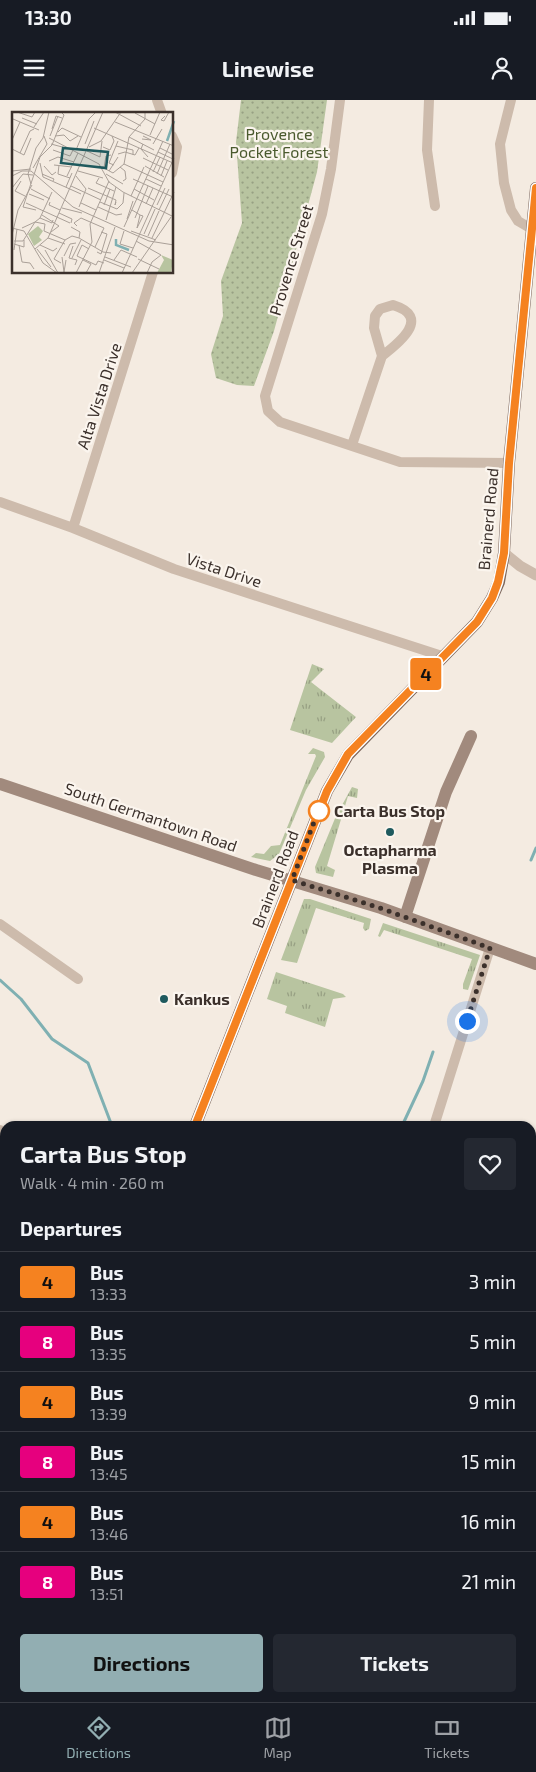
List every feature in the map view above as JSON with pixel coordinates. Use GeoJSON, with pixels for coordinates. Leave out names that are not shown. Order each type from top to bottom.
{"type":"FeatureCollection","features":[{"type":"Feature","properties":{"kind":"main road","name":"Brainerd Road"},"geometry":{"type":"LineString","coordinates":[[197,1121],[327,791],[348,754],[477,622],[492,598],[498,582],[504,553],[509,463],[530,228],[536,188]]}},
{"type":"Feature","properties":{"kind":"main road"},"geometry":{"type":"LineString","coordinates":[[405,917],[446,792],[471,736]]}},
{"type":"Feature","properties":{"kind":"main road","name":"South Germantown Road"},"geometry":{"type":"LineString","coordinates":[[0,784],[256,870],[405,917],[536,964]]}},
{"type":"Feature","properties":{"kind":"street"},"geometry":{"type":"LineString","coordinates":[[157,100],[161,112]]}},
{"type":"Feature","properties":{"kind":"street","name":"Provence Street"},"geometry":{"type":"LineString","coordinates":[[340,100],[331,169],[322,214],[265,396],[268,411],[280,422],[352,445]]}},
{"type":"Feature","properties":{"kind":"street"},"geometry":{"type":"LineString","coordinates":[[430,100],[427,150],[435,206]]}},
{"type":"Feature","properties":{"kind":"street"},"geometry":{"type":"LineString","coordinates":[[511,100],[500,144],[504,183],[511,210],[518,221],[530,228]]}},
{"type":"Feature","properties":{"kind":"street"},"geometry":{"type":"LineString","coordinates":[[174,140],[177,146],[174,162]]}},
{"type":"Feature","properties":{"kind":"street","name":"Alta Vista Drive"},"geometry":{"type":"LineString","coordinates":[[73,528],[152,274]]}},
{"type":"Feature","properties":{"kind":"street"},"geometry":{"type":"LineString","coordinates":[[382,356],[374,328],[375,316],[380,309],[393,304],[406,310],[411,326],[407,335],[382,356],[352,445],[400,462],[509,463]]}},
{"type":"Feature","properties":{"kind":"street","name":"Vista Drive"},"geometry":{"type":"LineString","coordinates":[[0,502],[73,528],[174,569],[442,656]]}},
{"type":"Feature","properties":{"kind":"street"},"geometry":{"type":"LineString","coordinates":[[504,553],[520,566],[536,575]]}},
{"type":"Feature","properties":{"kind":"street"},"geometry":{"type":"LineString","coordinates":[[0,924],[78,979]]}},
{"type":"Feature","properties":{"kind":"street"},"geometry":{"type":"LineString","coordinates":[[436,1121],[490,948]]}},
{"type":"Feature","properties":{"kind":"green space","name":"Provence Pocket Forest"},"geometry":{"type":"Polygon","coordinates":[[[241,100],[327,100],[317,172],[274,331],[254,386],[237,385],[216,378],[211,354],[223,316],[221,281],[242,223],[236,142],[241,100]]]}},
{"type":"Feature","properties":{"kind":"green space"},"geometry":{"type":"Polygon","coordinates":[[[312,664],[324,669],[311,682],[356,717],[332,743],[290,730],[312,664]]]}},
{"type":"Feature","properties":{"kind":"green space"},"geometry":{"type":"Polygon","coordinates":[[[313,748],[324,752],[325,757],[306,790],[279,854],[270,861],[251,857],[256,853],[264,854],[271,846],[280,845],[316,756],[315,754],[308,754],[313,748]]]}},
{"type":"Feature","properties":{"kind":"green space"},"geometry":{"type":"Polygon","coordinates":[[[352,787],[358,789],[357,798],[348,796],[327,866],[335,870],[333,877],[316,873],[315,867],[336,816],[352,787]]]}},
{"type":"Feature","properties":{"kind":"green space"},"geometry":{"type":"Polygon","coordinates":[[[304,899],[310,899],[371,919],[369,929],[365,931],[363,928],[364,923],[316,908],[297,963],[281,960],[304,899]]]}},
{"type":"Feature","properties":{"kind":"green space"},"geometry":{"type":"Polygon","coordinates":[[[383,923],[480,955],[468,990],[463,989],[463,984],[472,959],[384,930],[380,937],[378,936],[383,923]]]}},
{"type":"Feature","properties":{"kind":"green space"},"geometry":{"type":"Polygon","coordinates":[[[276,972],[343,994],[346,997],[333,999],[325,1027],[285,1013],[287,1006],[267,999],[276,972]]]}},
{"type":"Feature","properties":{"kind":"waterway"},"geometry":{"type":"LineString","coordinates":[[531,860],[536,848]]}},
{"type":"Feature","properties":{"kind":"waterway"},"geometry":{"type":"LineString","coordinates":[[0,980],[21,999],[52,1039],[88,1063],[110,1121]]}},
{"type":"Feature","properties":{"kind":"waterway"},"geometry":{"type":"LineString","coordinates":[[404,1121],[423,1081],[433,1052]]}},
{"type":"Feature","properties":{"kind":"bus line","name":"4"},"geometry":{"type":"LineString","coordinates":[[197,1121],[304,845],[327,791],[348,754],[477,622],[492,598],[498,582],[504,553],[509,463],[530,228],[536,188]]}},
{"type":"Feature","properties":{"kind":"place","name":"Carta Bus Stop"},"geometry":{"type":"Point","coordinates":[319,811]}},
{"type":"Feature","properties":{"kind":"place","name":"Octapharma Plasma"},"geometry":{"type":"Point","coordinates":[390,832]}},
{"type":"Feature","properties":{"kind":"place","name":"Kankus"},"geometry":{"type":"Point","coordinates":[164,999]}},
{"type":"Feature","properties":{"kind":"route"},"geometry":{"type":"LineString","coordinates":[[319,811],[319,809],[292,880],[380,908],[490,948],[467,1021]]}}]}
